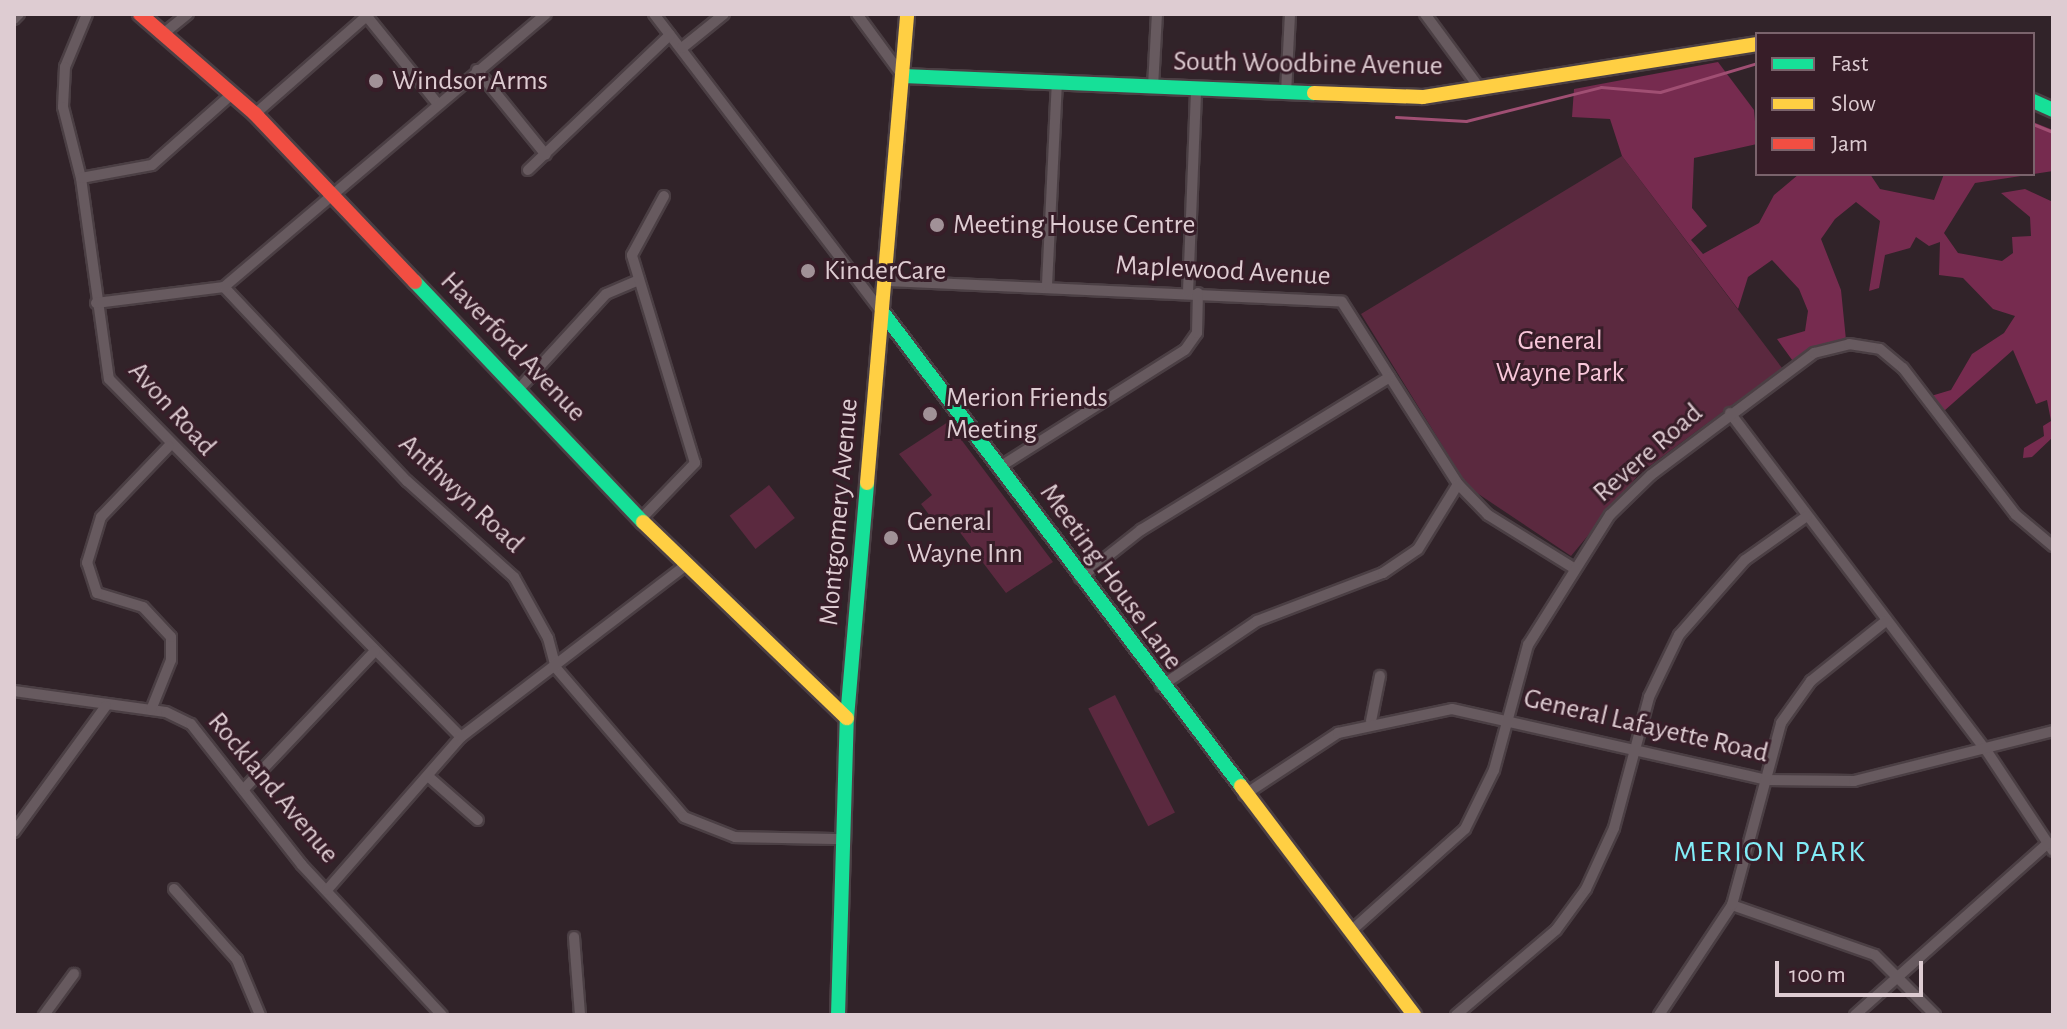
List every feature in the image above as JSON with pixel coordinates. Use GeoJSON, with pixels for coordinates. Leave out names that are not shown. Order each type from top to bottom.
{"type":"FeatureCollection","features":[{"type":"Feature","properties":{"kind":"street"},"geometry":{"type":"LineString","coordinates":[[14,19],[19,14]]}},
{"type":"Feature","properties":{"kind":"street","name":"Avon Road"},"geometry":{"type":"LineString","coordinates":[[87,14],[62,84],[81,178],[109,379],[169,446],[461,737]]}},
{"type":"Feature","properties":{"kind":"street","name":"Haverford Avenue"},"geometry":{"type":"LineString","coordinates":[[140,14],[255,114],[685,566],[847,718]]}},
{"type":"Feature","properties":{"kind":"street"},"geometry":{"type":"LineString","coordinates":[[163,34],[188,14]]}},
{"type":"Feature","properties":{"kind":"street"},"geometry":{"type":"LineString","coordinates":[[96,303],[224,287],[330,192],[546,14]]}},
{"type":"Feature","properties":{"kind":"street","name":"Meeting House Lane"},"geometry":{"type":"LineString","coordinates":[[654,14],[884,314],[1160,687],[1414,1015]]}},
{"type":"Feature","properties":{"kind":"street"},"geometry":{"type":"LineString","coordinates":[[682,48],[724,14]]}},
{"type":"Feature","properties":{"kind":"street"},"geometry":{"type":"LineString","coordinates":[[857,14],[903,76]]}},
{"type":"Feature","properties":{"kind":"street","name":"Montgomery Avenue"},"geometry":{"type":"LineString","coordinates":[[838,1015],[847,718],[887,281],[907,14]]}},
{"type":"Feature","properties":{"kind":"street"},"geometry":{"type":"LineString","coordinates":[[1153,87],[1157,14]]}},
{"type":"Feature","properties":{"kind":"street"},"geometry":{"type":"LineString","coordinates":[[1286,93],[1290,14]]}},
{"type":"Feature","properties":{"kind":"street"},"geometry":{"type":"LineString","coordinates":[[255,114],[367,15],[437,103]]}},
{"type":"Feature","properties":{"kind":"street"},"geometry":{"type":"LineString","coordinates":[[1430,16],[1481,90]]}},
{"type":"Feature","properties":{"kind":"street"},"geometry":{"type":"LineString","coordinates":[[528,170],[670,35]]}},
{"type":"Feature","properties":{"kind":"street","name":"South Woodbine Avenue"},"geometry":{"type":"LineString","coordinates":[[903,76],[1423,97],[1755,44]]}},
{"type":"Feature","properties":{"kind":"street"},"geometry":{"type":"LineString","coordinates":[[477,70],[546,155]]}},
{"type":"Feature","properties":{"kind":"street"},"geometry":{"type":"LineString","coordinates":[[1047,285],[1057,84]]}},
{"type":"Feature","properties":{"kind":"street"},"geometry":{"type":"LineString","coordinates":[[998,468],[1185,350],[1197,333],[1193,293],[1196,89]]}},
{"type":"Feature","properties":{"kind":"street"},"geometry":{"type":"LineString","coordinates":[[81,178],[152,165],[233,93]]}},
{"type":"Feature","properties":{"kind":"street"},"geometry":{"type":"LineString","coordinates":[[641,519],[695,463],[639,280],[633,244],[664,196]]}},
{"type":"Feature","properties":{"kind":"street"},"geometry":{"type":"LineString","coordinates":[[518,390],[606,294],[639,280]]}},
{"type":"Feature","properties":{"kind":"street","name":"Maplewood Avenue"},"geometry":{"type":"LineString","coordinates":[[887,281],[1047,285],[1342,302],[1458,484],[1488,515],[1572,567]]}},
{"type":"Feature","properties":{"kind":"street","name":"Anthwyn Road"},"geometry":{"type":"LineString","coordinates":[[224,287],[407,481],[514,577],[548,638],[556,668],[660,792],[708,832],[842,839]]}},
{"type":"Feature","properties":{"kind":"street","name":"Revere Road"},"geometry":{"type":"LineString","coordinates":[[1351,931],[1465,829],[1494,770],[1528,645],[1572,567],[1651,475],[1814,353],[1834,345],[1880,349],[1903,368],[2016,515],[2053,546]]}},
{"type":"Feature","properties":{"kind":"street"},"geometry":{"type":"LineString","coordinates":[[1080,578],[1141,530],[1390,377]]}},
{"type":"Feature","properties":{"kind":"street"},"geometry":{"type":"LineString","coordinates":[[1730,413],[1986,750],[2051,847],[1855,1015]]}},
{"type":"Feature","properties":{"kind":"street"},"geometry":{"type":"LineString","coordinates":[[151,710],[171,660],[171,637],[143,607],[97,593],[87,563],[101,517],[169,446]]}},
{"type":"Feature","properties":{"kind":"street"},"geometry":{"type":"LineString","coordinates":[[1160,687],[1257,621],[1383,573],[1418,549],[1458,484]]}},
{"type":"Feature","properties":{"kind":"street"},"geometry":{"type":"LineString","coordinates":[[1456,1015],[1556,930],[1586,889],[1614,828],[1649,697],[1679,635],[1745,560],[1807,516]]}},
{"type":"Feature","properties":{"kind":"street"},"geometry":{"type":"LineString","coordinates":[[327,890],[461,737],[556,668],[685,566]]}},
{"type":"Feature","properties":{"kind":"street"},"geometry":{"type":"LineString","coordinates":[[1659,1015],[1732,905],[1781,723],[1811,681],[1886,621]]}},
{"type":"Feature","properties":{"kind":"street"},"geometry":{"type":"LineString","coordinates":[[244,789],[375,651]]}},
{"type":"Feature","properties":{"kind":"street"},"geometry":{"type":"LineString","coordinates":[[1371,721],[1380,676]]}},
{"type":"Feature","properties":{"kind":"street","name":"Rockland Avenue"},"geometry":{"type":"LineString","coordinates":[[14,691],[151,710],[191,724],[327,890],[442,1015]]}},
{"type":"Feature","properties":{"kind":"street"},"geometry":{"type":"LineString","coordinates":[[14,832],[106,706]]}},
{"type":"Feature","properties":{"kind":"street","name":"General Lafayette Road"},"geometry":{"type":"LineString","coordinates":[[1244,795],[1293,757],[1371,721],[1452,709],[1507,718],[1766,780],[1854,781],[2053,731]]}},
{"type":"Feature","properties":{"kind":"street"},"geometry":{"type":"LineString","coordinates":[[429,777],[478,820]]}},
{"type":"Feature","properties":{"kind":"street"},"geometry":{"type":"LineString","coordinates":[[174,889],[237,960],[260,1015]]}},
{"type":"Feature","properties":{"kind":"street"},"geometry":{"type":"LineString","coordinates":[[1732,905],[1843,938],[1900,975],[1935,1015]]}},
{"type":"Feature","properties":{"kind":"street"},"geometry":{"type":"LineString","coordinates":[[574,937],[580,1015]]}},
{"type":"Feature","properties":{"kind":"street"},"geometry":{"type":"LineString","coordinates":[[44,1015],[74,974]]}},
{"type":"Feature","properties":{"kind":"green space","name":"General Wayne Park"},"geometry":{"type":"Polygon","coordinates":[[[1622,156],[1782,368],[1639,474],[1571,556],[1468,487],[1361,314],[1622,156]]]}},
{"type":"Feature","properties":{"kind":"green space"},"geometry":{"type":"Polygon","coordinates":[[[948,422],[1053,562],[1006,593],[946,514],[930,516],[921,504],[932,495],[899,454],[948,422]]]}},
{"type":"Feature","properties":{"kind":"green space"},"geometry":{"type":"Polygon","coordinates":[[[769,485],[795,518],[755,549],[730,516],[769,485]]]}},
{"type":"Feature","properties":{"kind":"green space"},"geometry":{"type":"Polygon","coordinates":[[[1115,695],[1175,813],[1148,826],[1088,709],[1115,695]]]}},
{"type":"Feature","properties":{"kind":"shaded area"},"geometry":{"type":"Polygon","coordinates":[[[1718,62],[1754,110],[1755,144],[1694,158],[1692,208],[1707,226],[1691,240],[1703,254],[1759,223],[1774,195],[1797,176],[1871,176],[1880,189],[1934,200],[1943,176],[2020,176],[1975,183],[1944,233],[1958,253],[2002,261],[2013,253],[2012,237],[2031,236],[2030,217],[2001,193],[2025,189],[2053,202],[2053,437],[2032,457],[2023,458],[2024,448],[2044,436],[2043,426],[2051,421],[2047,400],[2036,404],[2013,350],[1944,411],[1931,396],[1951,390],[1972,354],[2004,333],[2015,316],[1993,309],[1963,278],[1939,275],[1940,242],[1929,246],[1916,237],[1910,248],[1885,255],[1879,288],[1869,291],[1880,221],[1856,202],[1835,219],[1821,239],[1841,290],[1846,340],[1795,364],[1777,339],[1805,331],[1808,311],[1799,289],[1772,260],[1748,277],[1738,309],[1622,156],[1610,119],[1572,117],[1574,89],[1718,62]]]}},
{"type":"Feature","properties":{"kind":"shaded area"},"geometry":{"type":"Polygon","coordinates":[[[2035,123],[2053,130],[2053,171],[2035,174],[2035,123]]]}},
{"type":"Feature","properties":{"kind":"waterway"},"geometry":{"type":"LineString","coordinates":[[1396,117],[1466,121],[1601,87],[1660,92],[1755,64]]}},
{"type":"Feature","properties":{"kind":"waterway"},"geometry":{"type":"LineString","coordinates":[[2035,125],[2053,132]]}},
{"type":"Feature","properties":{"kind":"traffic: fast"},"geometry":{"type":"LineString","coordinates":[[903,76],[1314,93]]}},
{"type":"Feature","properties":{"kind":"traffic: fast"},"geometry":{"type":"LineString","coordinates":[[2035,102],[2053,110]]}},
{"type":"Feature","properties":{"kind":"traffic: fast"},"geometry":{"type":"LineString","coordinates":[[415,282],[643,522]]}},
{"type":"Feature","properties":{"kind":"traffic: fast"},"geometry":{"type":"LineString","coordinates":[[884,314],[1241,786]]}},
{"type":"Feature","properties":{"kind":"traffic: fast"},"geometry":{"type":"LineString","coordinates":[[838,1015],[847,718],[867,483]]}},
{"type":"Feature","properties":{"kind":"traffic: slow"},"geometry":{"type":"LineString","coordinates":[[867,483],[907,14]]}},
{"type":"Feature","properties":{"kind":"traffic: slow"},"geometry":{"type":"LineString","coordinates":[[1314,93],[1423,97],[1755,44]]}},
{"type":"Feature","properties":{"kind":"traffic: slow"},"geometry":{"type":"LineString","coordinates":[[643,522],[847,718]]}},
{"type":"Feature","properties":{"kind":"traffic: slow"},"geometry":{"type":"LineString","coordinates":[[1241,786],[1414,1015]]}},
{"type":"Feature","properties":{"kind":"traffic: jam"},"geometry":{"type":"LineString","coordinates":[[140,14],[255,114],[415,282]]}},
{"type":"Feature","properties":{"kind":"place","name":"Windsor Arms"},"geometry":{"type":"Point","coordinates":[376,81]}},
{"type":"Feature","properties":{"kind":"place","name":"Meeting House Centre"},"geometry":{"type":"Point","coordinates":[937,225]}},
{"type":"Feature","properties":{"kind":"place","name":"KinderCare"},"geometry":{"type":"Point","coordinates":[808,271]}},
{"type":"Feature","properties":{"kind":"place","name":"Merion Friends Meeting"},"geometry":{"type":"Point","coordinates":[930,414]}},
{"type":"Feature","properties":{"kind":"place","name":"General Wayne Inn"},"geometry":{"type":"Point","coordinates":[891,538]}},
{"type":"Feature","properties":{"kind":"district","name":"MERION PARK"},"geometry":{"type":"Point","coordinates":[1770,852]}}]}
